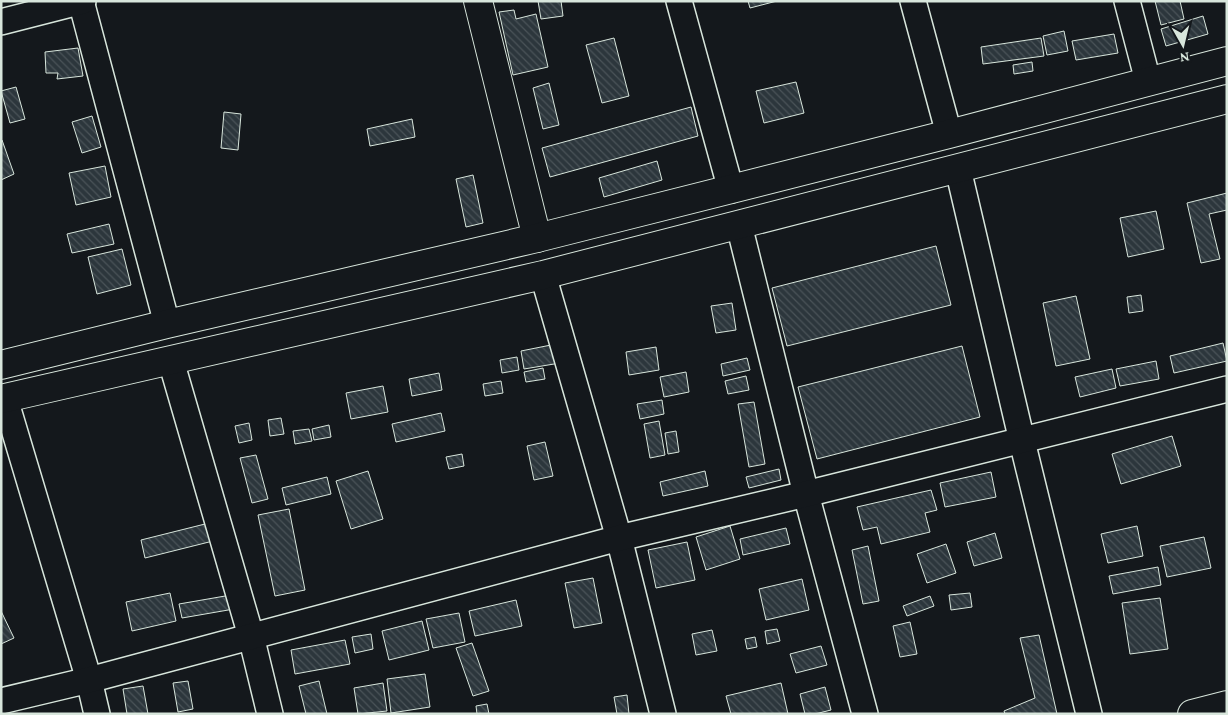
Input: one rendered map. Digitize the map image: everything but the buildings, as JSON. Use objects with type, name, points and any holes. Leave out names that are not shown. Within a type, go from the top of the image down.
[{"type":"main road","points":[[478,1],[537,238]]},
{"type":"main road","points":[[1,365],[731,190],[1227,61]]},
{"type":"main road","points":[[2,400],[543,275],[1227,100]]},
{"type":"main road","points":[[1192,714],[1227,705]]},
{"type":"street","points":[[1,22],[82,1],[167,324]]},
{"type":"street","points":[[679,1],[731,190]]},
{"type":"street","points":[[913,1],[949,134]]},
{"type":"street","points":[[1127,1],[1148,81]]},
{"type":"street","points":[[958,169],[1089,714]]},
{"type":"street","points":[[739,225],[806,494],[865,714]]},
{"type":"street","points":[[543,275],[619,538],[663,714]]},
{"type":"street","points":[[171,361],[251,636],[270,714]]},
{"type":"street","points":[[1,701],[89,680],[619,538],[806,494],[1227,389]]},
{"type":"street","points":[[2,400],[89,680],[97,714]]}]
